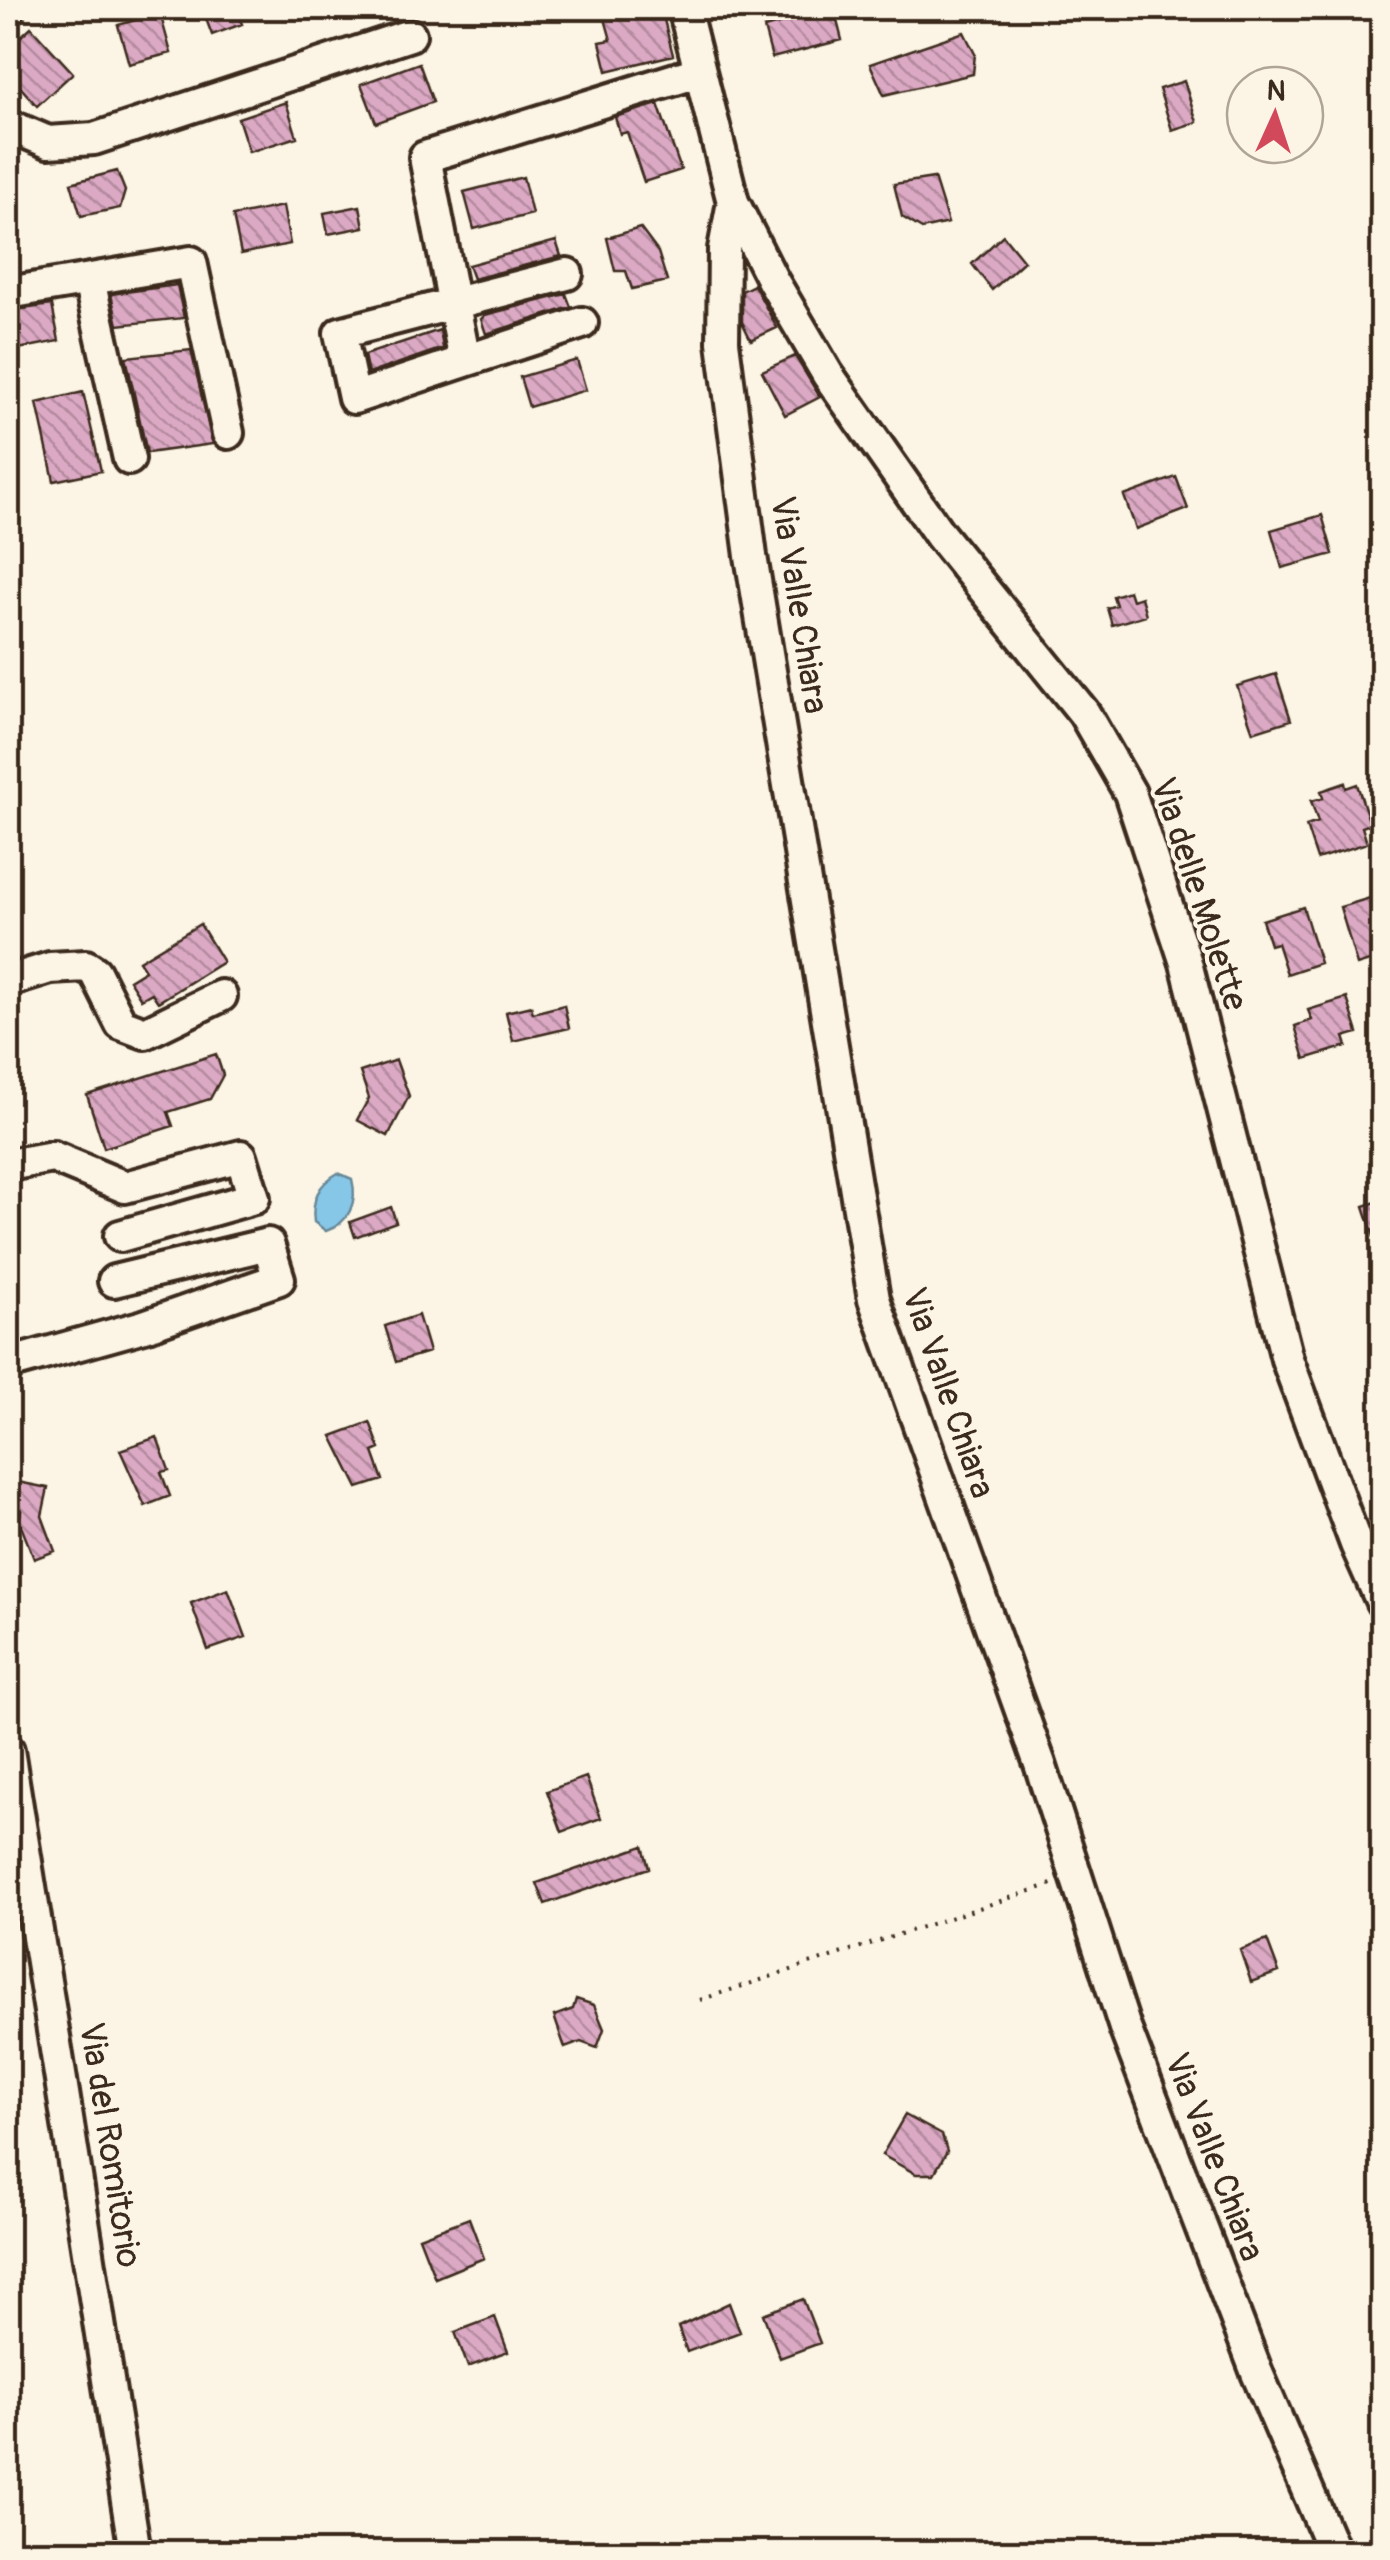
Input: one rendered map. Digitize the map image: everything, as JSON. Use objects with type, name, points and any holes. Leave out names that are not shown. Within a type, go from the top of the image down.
[{"type":"street","name":"Via delle Molette","points":[[684,8],[734,202],[828,375],[940,535],[1084,714],[1130,793],[1191,980],[1287,1359],[1356,1544],[1382,1602]]},
{"type":"street","points":[[8,125],[48,142],[94,139],[410,35]]},
{"type":"street","points":[[465,361],[424,168],[428,154],[698,72]]},
{"type":"street","name":"Via Valle Chiara","points":[[734,202],[723,261],[722,342],[750,556],[862,1247],[880,1322],[1040,1764],[1125,2028],[1182,2183],[1334,2552]]},
{"type":"street","points":[[8,293],[191,262],[228,433]]},
{"type":"street","points":[[568,274],[340,333],[354,398],[582,323]]},
{"type":"street","points":[[89,280],[129,459]]},
{"type":"street","points":[[8,981],[50,968],[86,966],[95,972],[121,1024],[145,1033],[221,996]]},
{"type":"street","points":[[8,1164],[53,1157],[125,1188],[241,1156],[279,1279],[144,1326],[8,1364]]},
{"type":"street","points":[[120,1236],[254,1198]]},
{"type":"street","points":[[114,1281],[268,1244]]},
{"type":"street","name":"Via del Romitorio","points":[[8,1750],[66,2138],[112,2386],[135,2552]]},
{"type":"path","points":[[700,2000],[1076,1876]]},
{"type":"water","points":[[338,1173],[352,1179],[352,1204],[341,1223],[326,1231],[314,1222],[315,1200],[325,1182]]},
{"type":"building","points":[[202,8],[236,8],[242,24],[212,35]]},
{"type":"building","points":[[602,8],[661,8],[673,55],[607,71],[600,42],[611,40]]},
{"type":"building","points":[[834,9],[842,40],[772,58],[764,28]]},
{"type":"building","points":[[160,13],[171,53],[129,64],[118,25]]},
{"type":"building","points":[[31,27],[73,73],[37,106],[8,73],[8,48]]},
{"type":"building","points":[[964,32],[975,54],[973,74],[884,95],[870,64]]},
{"type":"building","points":[[419,63],[433,102],[376,123],[361,84]]},
{"type":"building","points":[[1184,81],[1197,122],[1172,130],[1159,89]]},
{"type":"building","points":[[286,102],[297,137],[249,152],[238,118]]},
{"type":"building","points":[[658,104],[681,170],[644,182],[627,132],[620,134],[615,117]]},
{"type":"building","points":[[117,171],[125,191],[120,208],[81,216],[71,183]]},
{"type":"building","points":[[523,177],[532,214],[474,229],[464,192]]},
{"type":"building","points":[[934,178],[948,223],[922,229],[902,217],[894,184]]},
{"type":"building","points":[[283,206],[290,244],[241,254],[233,216]]},
{"type":"building","points":[[360,206],[364,227],[328,234],[324,213]]},
{"type":"building","points":[[640,228],[658,252],[667,281],[632,289],[626,271],[615,271],[607,238]]},
{"type":"building","points":[[1003,235],[1024,261],[992,290],[972,264]]},
{"type":"building","points":[[556,241],[561,256],[473,279],[468,265]]},
{"type":"building","points":[[177,285],[184,318],[118,325],[111,294]]},
{"type":"building","points":[[754,285],[777,328],[751,340],[742,322],[742,291]]},
{"type":"building","points":[[566,294],[571,307],[486,334],[481,319],[485,315]]},
{"type":"building","points":[[52,305],[59,341],[8,351],[8,311]]},
{"type":"building","points":[[440,330],[443,348],[368,374],[364,355]]},
{"type":"building","points":[[191,350],[213,444],[147,453],[126,357]]},
{"type":"building","points":[[795,356],[820,397],[785,415],[762,371]]},
{"type":"building","points":[[577,360],[586,390],[529,407],[520,377]]},
{"type":"building","points":[[83,392],[101,471],[54,481],[37,403]]},
{"type":"building","points":[[1176,477],[1188,509],[1136,529],[1124,496]]},
{"type":"building","points":[[1322,515],[1333,554],[1282,568],[1271,530]]},
{"type":"building","points":[[1129,591],[1132,600],[1141,597],[1146,615],[1112,625],[1107,608],[1116,605],[1113,596]]},
{"type":"building","points":[[1276,674],[1291,720],[1253,732],[1237,686]]},
{"type":"building","points":[[1345,783],[1346,788],[1357,784],[1370,824],[1362,827],[1367,843],[1317,859],[1306,826],[1318,822],[1311,801],[1323,798],[1321,791]]},
{"type":"building","points":[[1380,895],[1382,957],[1357,965],[1340,907]]},
{"type":"building","points":[[1303,907],[1320,963],[1287,974],[1277,943],[1270,945],[1262,920]]},
{"type":"building","points":[[200,924],[223,962],[158,1002],[152,993],[141,999],[129,980],[145,970],[139,961]]},
{"type":"building","points":[[1347,998],[1358,1033],[1344,1037],[1347,1046],[1305,1059],[1295,1026],[1312,1020],[1308,1010]]},
{"type":"building","points":[[564,1005],[569,1028],[513,1041],[506,1012],[531,1006],[533,1013]]},
{"type":"building","points":[[216,1054],[223,1075],[210,1099],[168,1112],[173,1126],[104,1148],[87,1095]]},
{"type":"building","points":[[396,1060],[409,1096],[388,1136],[357,1120],[369,1098],[360,1072]]},
{"type":"building","points":[[1382,1200],[1382,1251],[1379,1252],[1364,1206]]},
{"type":"building","points":[[391,1207],[396,1222],[355,1237],[350,1222]]},
{"type":"building","points":[[418,1315],[429,1352],[396,1362],[385,1326]]},
{"type":"building","points":[[370,1422],[380,1449],[373,1452],[383,1480],[358,1488],[332,1436]]},
{"type":"building","points":[[157,1437],[169,1470],[161,1472],[170,1496],[145,1506],[120,1450]]},
{"type":"building","points":[[8,1480],[48,1488],[42,1516],[55,1551],[34,1559],[19,1521],[21,1511],[8,1508]]},
{"type":"building","points":[[228,1589],[246,1637],[208,1650],[191,1603]]},
{"type":"building","points":[[586,1777],[601,1818],[562,1832],[547,1791]]},
{"type":"building","points":[[643,1846],[649,1868],[545,1904],[537,1883]]},
{"type":"building","points":[[1267,1940],[1279,1972],[1251,1982],[1240,1950]]},
{"type":"building","points":[[576,1999],[594,2005],[604,2029],[597,2048],[581,2042],[565,2048],[554,2016],[573,2009]]},
{"type":"building","points":[[905,2115],[942,2135],[947,2151],[934,2174],[916,2174],[882,2155]]},
{"type":"building","points":[[469,2218],[484,2258],[435,2278],[419,2237]]},
{"type":"building","points":[[803,2299],[820,2343],[780,2358],[763,2314]]},
{"type":"building","points":[[729,2303],[740,2332],[687,2352],[678,2327]]},
{"type":"building","points":[[495,2317],[508,2352],[468,2367],[455,2332]]}]
